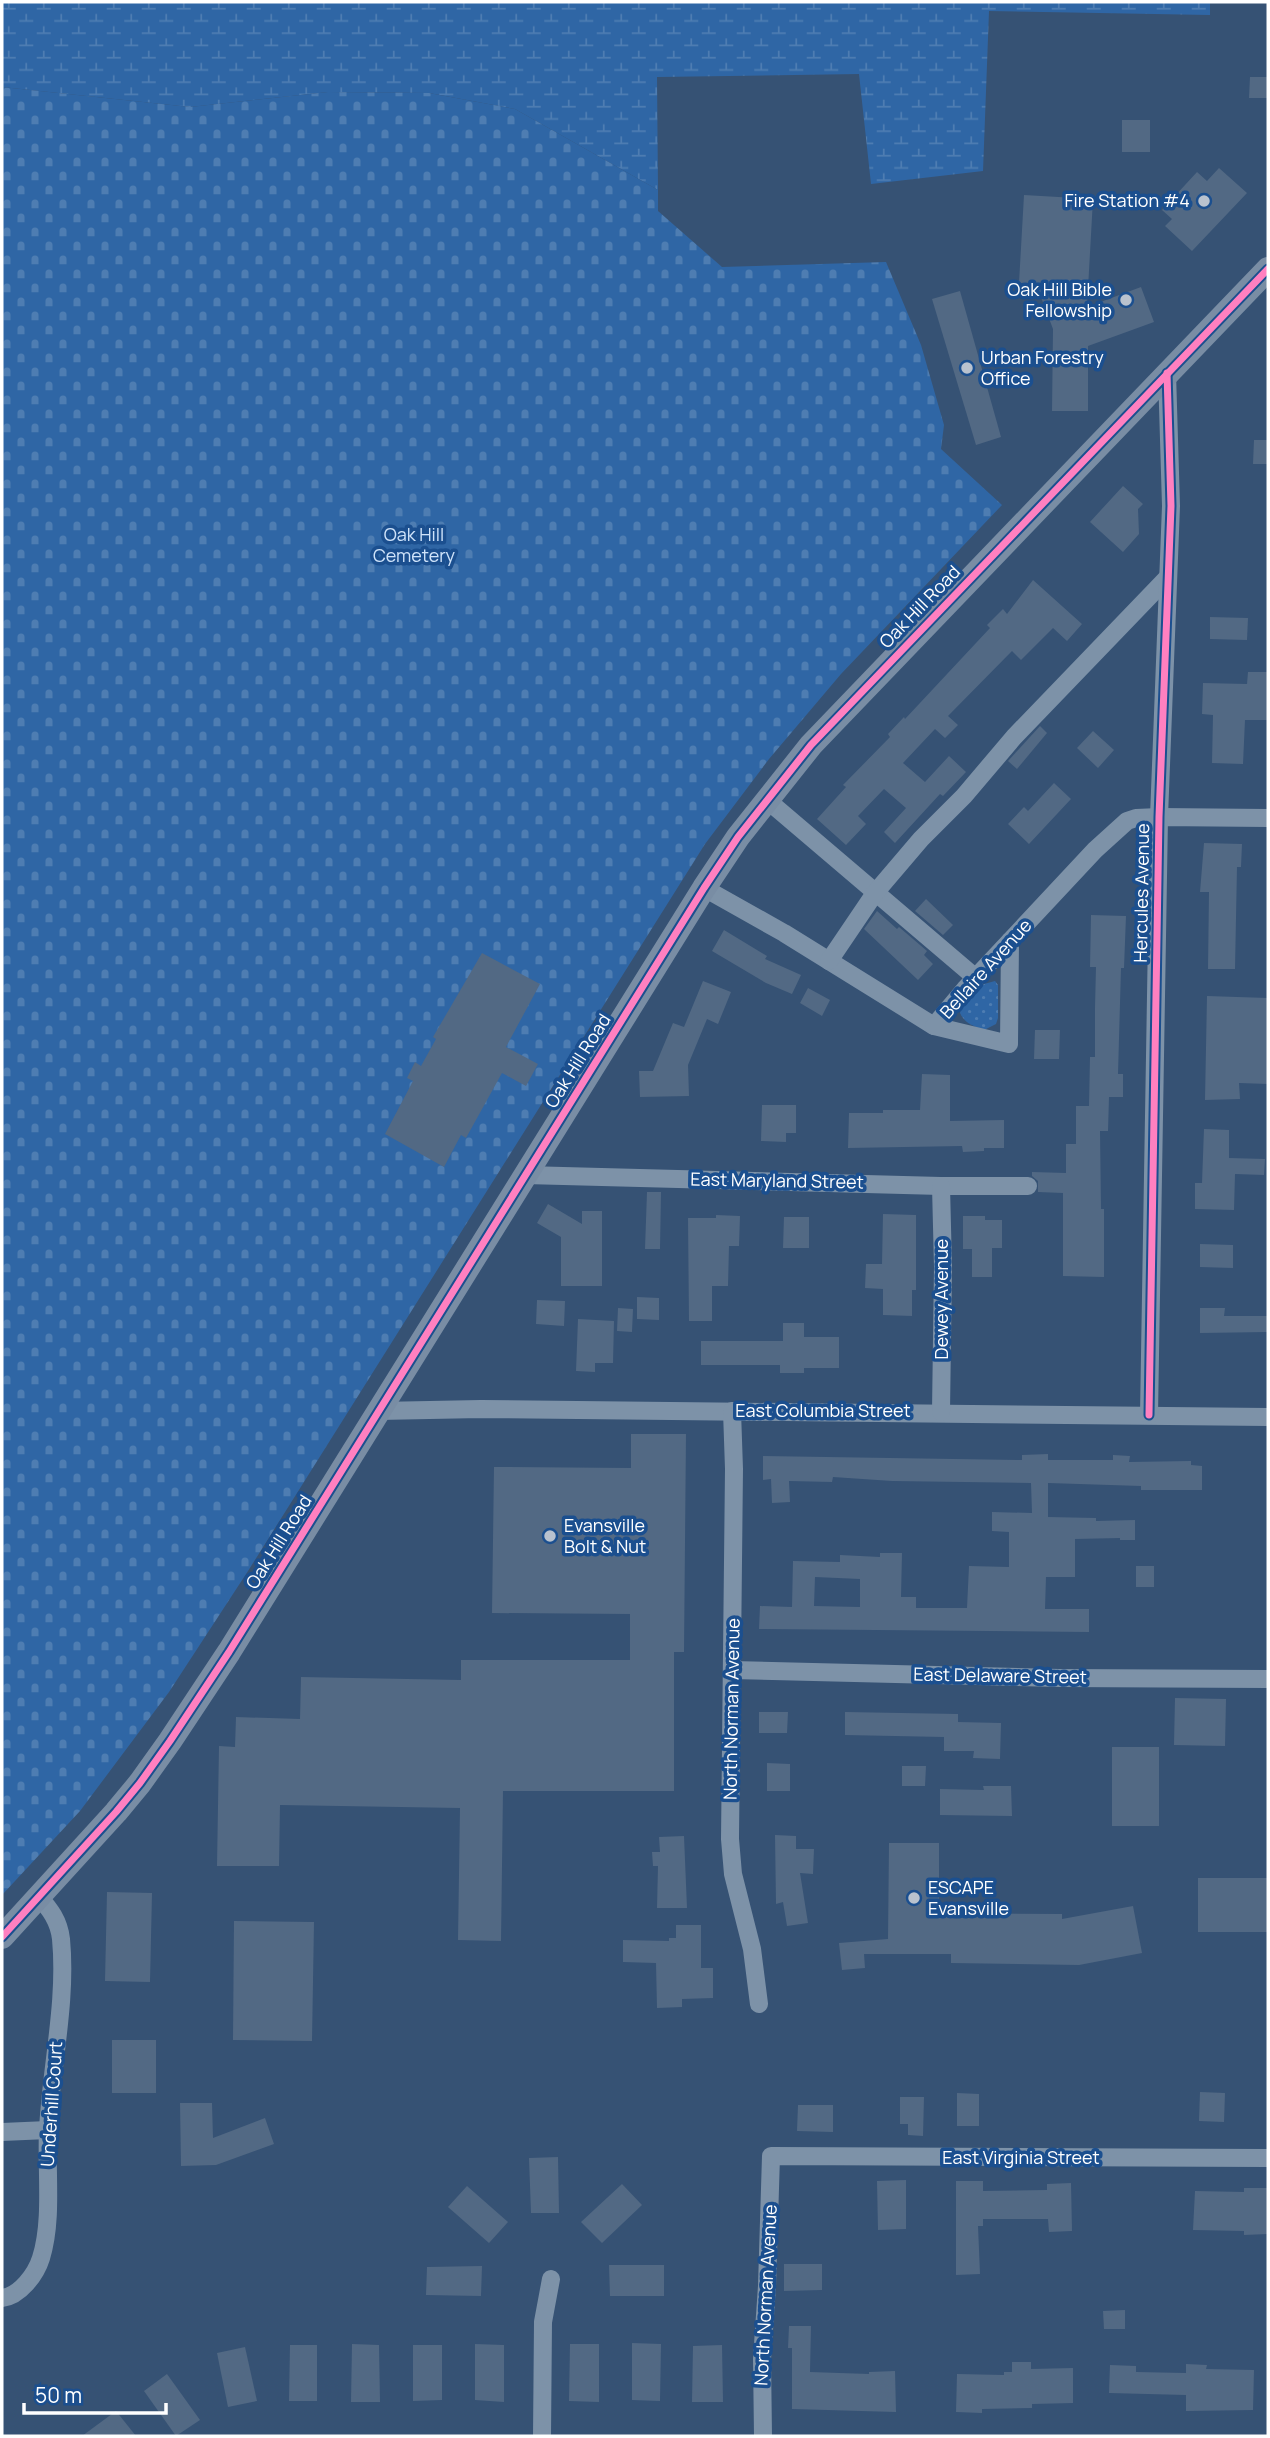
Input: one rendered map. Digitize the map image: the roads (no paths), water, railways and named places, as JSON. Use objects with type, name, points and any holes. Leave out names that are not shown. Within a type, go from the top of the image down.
[{"type":"main road","name":"Oak Hill Road","points":[[2,1937],[116,1812],[170,1741],[229,1652],[704,888],[766,799],[839,714],[1267,271]]},
{"type":"street","name":"Hercules Avenue","points":[[1149,1415],[1159,817],[1171,506],[1167,373]]},
{"type":"street","points":[[828,961],[875,893],[921,839],[964,796],[1014,737],[1168,577]]},
{"type":"street","points":[[766,799],[976,978]]},
{"type":"street","name":"Bellaire Avenue","points":[[704,888],[732,902],[934,1026],[1010,941],[1121,825],[1136,818],[1268,818]]},
{"type":"street","points":[[934,1026],[1009,1044],[1010,941]]},
{"type":"street","name":"East Maryland Street","points":[[526,1175],[1028,1186]]},
{"type":"street","name":"Dewey Avenue","points":[[941,1186],[941,1412]]},
{"type":"street","name":"East Columbia Street","points":[[378,1412],[475,1409],[732,1410],[1268,1417]]},
{"type":"street","name":"North Norman Avenue","points":[[732,1410],[734,1482],[730,1839],[733,1874],[752,1949],[760,2004]]},
{"type":"street","name":"East Delaware Street","points":[[732,1670],[1060,1678],[1268,1679]]},
{"type":"street","name":"Underhill Court","points":[[2,2298],[18,2291],[33,2274],[41,2259],[46,2235],[48,2130],[59,2006],[61,1948],[59,1926],[39,1897]]},
{"type":"street","points":[[2,2132],[48,2130]]},
{"type":"street","name":"North Norman Avenue","points":[[762,2436],[762,2360],[771,2157],[774,2157]]},
{"type":"street","name":"East Virginia Street","points":[[774,2157],[1268,2158]]},
{"type":"street","points":[[542,2436],[543,2322],[551,2278]]},
{"type":"place","name":"Fire Station #4","points":[[1204,201]]},
{"type":"place","name":"Oak Hill Bible Fellowship","points":[[1126,300]]},
{"type":"place","name":"Urban Forestry Office","points":[[967,368]]},
{"type":"place","name":"Evansville Bolt & Nut","points":[[550,1536]]},
{"type":"place","name":"ESCAPE Evansville","points":[[914,1898]]},
{"type":"park label","name":"Oak Hill Cemetery","points":[[414,545]]}]
